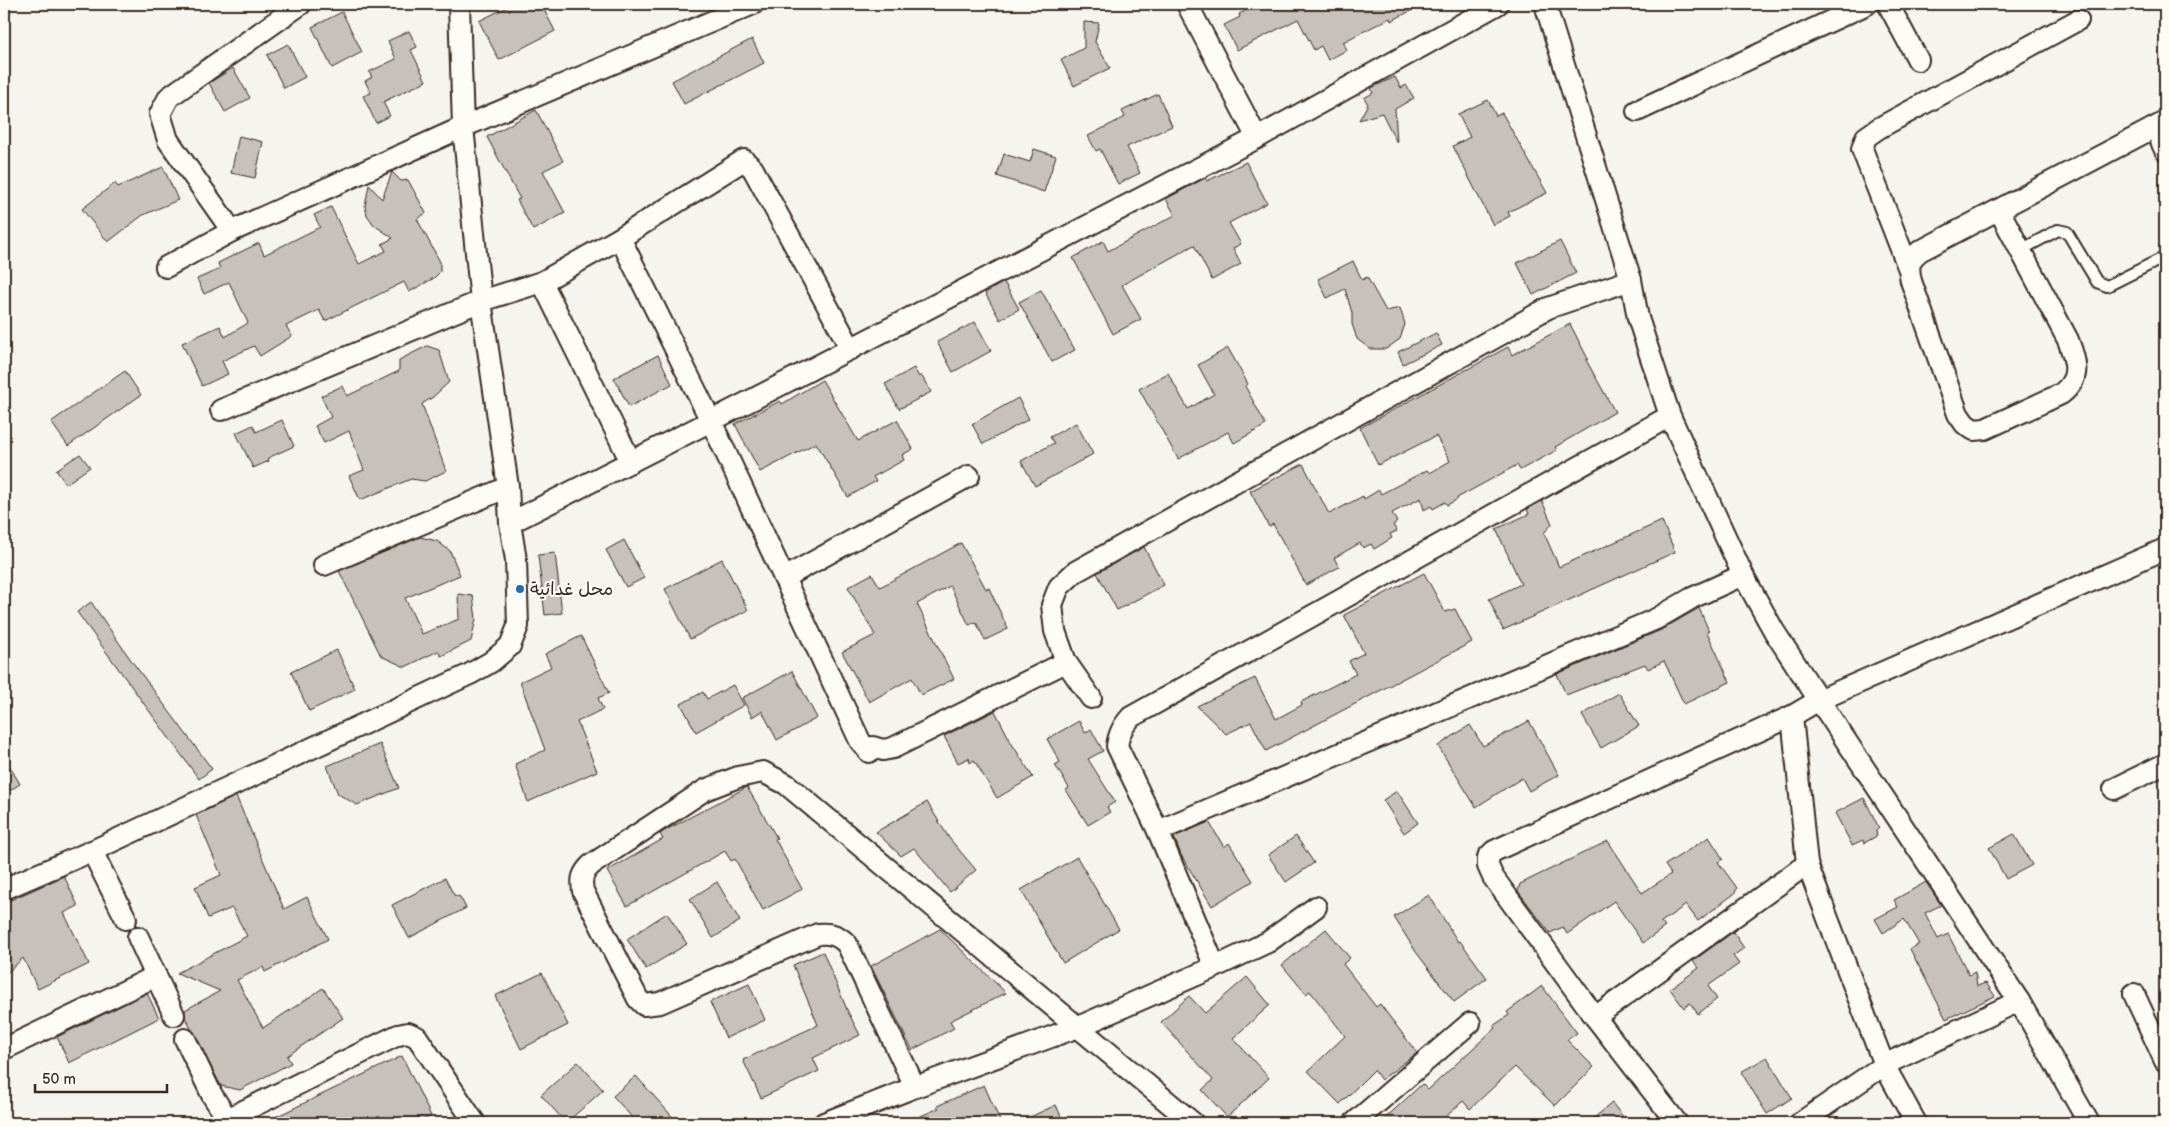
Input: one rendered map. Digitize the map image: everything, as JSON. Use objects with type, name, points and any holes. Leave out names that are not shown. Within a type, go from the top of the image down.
[{"type":"street","points":[[232,231],[168,140],[160,114],[169,97],[301,4]]},
{"type":"street","points":[[4,889],[92,851],[470,674],[491,662],[510,646],[518,626],[516,560],[510,523],[508,487],[481,301],[463,126],[460,4]]},
{"type":"street","points":[[166,267],[232,231],[463,126],[753,4]]},
{"type":"street","points":[[1187,4],[1257,138]]},
{"type":"street","points":[[510,523],[851,349],[1257,138],[1498,4]]},
{"type":"street","points":[[1545,4],[1631,280],[1638,318],[1670,416],[1743,575],[1774,631],[2019,1001],[2089,1123]]},
{"type":"street","points":[[1637,111],[1867,4]]},
{"type":"street","points":[[1888,4],[1918,60]]},
{"type":"street","points":[[1999,210],[2068,340],[2076,360],[2075,374],[2070,387],[2061,394],[1985,429],[1974,430],[1965,424],[1958,414],[1911,281],[1908,267],[1862,149],[1866,137],[1879,128],[2078,20]]},
{"type":"street","points":[[1908,267],[1912,257],[1920,251],[2164,122]]},
{"type":"street","points":[[2164,122],[2159,134],[2165,150]]},
{"type":"street","points":[[221,410],[481,301],[542,282],[620,238],[744,160],[753,169],[851,349]]},
{"type":"street","points":[[620,238],[711,421],[860,741],[869,752],[873,747],[883,750],[893,748],[1066,662]]},
{"type":"street","points":[[1092,698],[1066,662],[1055,631],[1052,605],[1058,587],[1075,572],[1548,308],[1631,280]]},
{"type":"street","points":[[542,282],[631,462]]},
{"type":"street","points":[[1215,967],[1158,831],[1117,746],[1118,736],[1131,717],[1670,416]]},
{"type":"street","points":[[784,578],[969,476]]},
{"type":"street","points":[[324,565],[508,487]]},
{"type":"street","points":[[1677,1123],[1595,1018],[1493,877],[1488,866],[1488,857],[1494,851],[1792,716],[1819,700],[2165,549]]},
{"type":"street","points":[[1158,831],[1656,619],[1692,598],[1743,575]]},
{"type":"street","points":[[1792,716],[1807,864],[1884,1065],[1916,1123]]},
{"type":"street","points":[[2114,789],[2165,764]]},
{"type":"street","points":[[915,1087],[848,944],[839,936],[829,933],[818,934],[660,1003],[644,1005],[638,999],[583,891],[581,880],[584,872],[606,854],[706,790],[738,777],[762,772],[786,784],[1078,1027],[1190,1123]]},
{"type":"street","points":[[92,851],[126,919]]},
{"type":"street","points":[[1595,1018],[1807,864]]},
{"type":"street","points":[[824,1123],[915,1087],[1078,1027],[1215,967],[1268,942],[1316,907]]},
{"type":"street","points":[[138,937],[174,1015]]},
{"type":"street","points":[[4,1049],[156,976]]},
{"type":"street","points":[[2134,994],[2165,1062]]},
{"type":"street","points":[[1800,1123],[1884,1065],[2019,1001]]},
{"type":"street","points":[[1354,1123],[1470,1023]]},
{"type":"street","points":[[185,1038],[225,1122],[408,1032],[417,1037],[475,1123]]},
{"type":"lane","points":[[2020,250],[2058,230],[2067,232],[2097,282],[2107,286],[2165,257]]},
{"type":"building","points":[[513,4],[541,4],[555,31],[499,60],[479,21]]},
{"type":"building","points":[[1260,4],[1424,4],[1391,21],[1390,18],[1343,42],[1347,50],[1328,60],[1321,46],[1314,50],[1298,19],[1237,50],[1224,25],[1240,17],[1239,14]]},
{"type":"building","points":[[342,12],[362,52],[332,68],[312,27]]},
{"type":"building","points":[[1084,22],[1099,23],[1095,42],[1110,68],[1074,86],[1061,60],[1084,48]]},
{"type":"building","points":[[409,31],[417,47],[411,50],[426,81],[383,102],[390,116],[376,123],[363,96],[371,93],[365,81],[372,77],[369,72],[396,59],[388,41]]},
{"type":"building","points":[[752,39],[764,63],[684,104],[672,81]]},
{"type":"building","points":[[288,44],[305,77],[284,88],[267,55]]},
{"type":"building","points":[[233,68],[250,98],[225,112],[209,83]]},
{"type":"building","points":[[1395,77],[1401,88],[1406,85],[1414,98],[1395,109],[1397,143],[1382,113],[1359,120],[1368,104],[1364,98],[1373,93],[1371,88]]},
{"type":"building","points":[[1158,94],[1172,126],[1127,147],[1140,173],[1118,184],[1100,149],[1096,151],[1088,136],[1125,117],[1122,111]]},
{"type":"building","points":[[1488,100],[1496,116],[1502,113],[1547,193],[1508,212],[1510,216],[1493,225],[1453,146],[1470,137],[1458,114]]},
{"type":"building","points":[[536,110],[563,161],[543,171],[565,213],[533,230],[517,200],[520,199],[487,137]]},
{"type":"building","points":[[239,136],[263,142],[255,178],[231,173]]},
{"type":"building","points":[[1034,149],[1056,156],[1044,192],[997,176],[1004,154],[1030,162]]},
{"type":"building","points":[[1246,162],[1267,203],[1229,223],[1241,244],[1233,248],[1241,264],[1212,280],[1194,245],[1122,285],[1141,319],[1113,334],[1073,258],[1103,241],[1108,251],[1175,215],[1166,199],[1205,178],[1207,181]]},
{"type":"building","points":[[163,167],[178,200],[143,215],[108,242],[82,209],[115,183],[118,187]]},
{"type":"building","points":[[392,172],[401,181],[408,180],[426,213],[417,219],[440,262],[440,272],[434,278],[409,292],[404,282],[325,321],[319,310],[286,326],[292,336],[260,356],[254,346],[222,361],[228,374],[202,386],[182,343],[220,326],[225,337],[248,323],[229,282],[204,294],[197,279],[220,269],[218,263],[259,243],[264,255],[320,227],[314,215],[331,207],[359,264],[386,251],[382,244],[393,238],[374,225],[367,215],[365,206],[369,185],[382,199]]},
{"type":"building","points":[[1560,241],[1576,273],[1533,295],[1517,263]]},
{"type":"building","points":[[1353,261],[1362,280],[1367,277],[1386,311],[1400,308],[1405,324],[1400,339],[1386,349],[1370,349],[1357,339],[1345,289],[1327,298],[1318,279]]},
{"type":"building","points":[[1004,282],[1019,309],[1000,320],[985,293]]},
{"type":"building","points":[[1041,290],[1075,350],[1052,362],[1019,302]]},
{"type":"building","points":[[975,322],[991,351],[953,372],[937,342]]},
{"type":"building","points":[[1570,324],[1588,359],[1586,360],[1615,412],[1555,447],[1557,450],[1520,470],[1517,465],[1447,505],[1445,502],[1433,509],[1431,506],[1424,510],[1421,498],[1392,513],[1397,522],[1393,525],[1397,531],[1390,534],[1392,538],[1374,549],[1371,544],[1363,548],[1360,543],[1334,558],[1339,567],[1306,585],[1273,524],[1269,527],[1250,491],[1303,464],[1329,514],[1363,496],[1364,499],[1379,490],[1381,494],[1427,470],[1430,473],[1450,461],[1436,436],[1378,465],[1360,428],[1508,347],[1512,355]]},
{"type":"building","points":[[1436,333],[1442,345],[1403,364],[1398,352]]},
{"type":"building","points":[[427,346],[439,350],[449,382],[433,397],[422,404],[446,471],[425,481],[411,479],[360,500],[349,476],[364,470],[349,431],[324,443],[315,426],[331,417],[321,396],[342,386],[347,396],[399,371],[399,360]]},
{"type":"building","points":[[1228,348],[1248,384],[1245,386],[1266,425],[1234,443],[1228,432],[1178,459],[1139,389],[1168,373],[1188,409],[1214,394],[1198,365]]},
{"type":"building","points":[[658,355],[672,384],[629,407],[614,378]]},
{"type":"building","points":[[914,368],[919,377],[921,375],[931,392],[899,409],[885,384]]},
{"type":"building","points":[[125,371],[141,395],[68,446],[51,422]]},
{"type":"building","points":[[822,380],[858,441],[897,420],[913,449],[902,455],[904,460],[873,477],[876,481],[848,497],[816,443],[760,472],[735,424],[780,401],[782,404]]},
{"type":"building","points":[[1018,398],[1029,419],[983,444],[972,424]]},
{"type":"building","points":[[282,420],[294,446],[268,458],[269,461],[253,468],[236,433],[253,425],[256,432]]},
{"type":"building","points":[[1076,423],[1093,454],[1035,486],[1021,461],[1054,443],[1050,437]]},
{"type":"building","points":[[80,454],[90,467],[66,484],[56,470]]},
{"type":"building","points":[[1542,501],[1552,524],[1544,533],[1559,567],[1662,521],[1675,552],[1503,630],[1489,599],[1521,584],[1496,529],[1529,514],[1527,509]]},
{"type":"building","points":[[420,537],[437,541],[450,551],[460,575],[405,598],[422,634],[459,619],[458,594],[473,596],[476,619],[471,641],[441,656],[438,651],[405,667],[381,656],[339,571]]},
{"type":"building","points":[[624,540],[644,578],[626,587],[606,550]]},
{"type":"building","points":[[961,543],[986,589],[989,588],[1008,629],[985,640],[976,622],[969,625],[950,586],[917,604],[954,679],[921,695],[912,678],[869,702],[842,652],[875,635],[848,587],[872,574],[880,587]]},
{"type":"building","points":[[1144,547],[1164,585],[1117,610],[1097,573]]},
{"type":"building","points":[[555,553],[562,613],[545,615],[538,555]]},
{"type":"building","points":[[722,559],[748,610],[690,639],[665,589]]},
{"type":"building","points":[[1424,573],[1445,612],[1455,609],[1472,642],[1266,751],[1251,722],[1226,734],[1197,706],[1255,678],[1276,719],[1302,705],[1301,702],[1356,674],[1349,661],[1364,653],[1344,615]]},
{"type":"building","points":[[91,602],[131,660],[212,769],[199,779],[77,612]]},
{"type":"building","points":[[1699,608],[1709,631],[1707,632],[1730,682],[1684,704],[1664,661],[1648,669],[1645,664],[1566,695],[1557,674],[1661,630]]},
{"type":"building","points":[[581,636],[609,693],[598,698],[603,709],[577,722],[597,771],[528,802],[515,764],[545,750],[520,682],[551,667],[545,654]]},
{"type":"building","points":[[337,650],[355,689],[309,711],[291,672]]},
{"type":"building","points":[[792,671],[817,718],[777,740],[762,711],[752,717],[742,698]]},
{"type":"building","points":[[733,685],[744,705],[696,732],[681,704],[703,692],[707,699]]},
{"type":"building","points":[[1619,693],[1639,726],[1601,748],[1582,715]]},
{"type":"building","points":[[995,711],[1012,744],[1033,777],[997,798],[974,760],[970,763],[969,758],[958,763],[944,736]]},
{"type":"building","points":[[1079,721],[1085,733],[1091,729],[1103,751],[1088,759],[1115,802],[1107,807],[1110,812],[1088,825],[1066,790],[1069,788],[1055,765],[1060,762],[1047,739]]},
{"type":"building","points":[[1529,721],[1559,775],[1529,791],[1522,778],[1476,807],[1438,746],[1470,725],[1483,746]]},
{"type":"building","points":[[380,744],[399,788],[357,805],[338,794],[327,766]]},
{"type":"building","points":[[4,757],[20,784],[4,794]]},
{"type":"building","points":[[747,787],[777,838],[775,839],[802,889],[763,910],[735,859],[731,861],[725,851],[627,906],[607,871],[663,839],[660,834],[666,830]]},
{"type":"building","points":[[1397,791],[1418,823],[1404,833],[1383,800]]},
{"type":"building","points":[[236,796],[284,909],[307,897],[328,939],[265,972],[263,967],[237,980],[263,1028],[323,988],[343,1018],[287,1056],[291,1063],[240,1090],[221,1086],[185,1017],[185,1010],[220,991],[177,973],[247,936],[232,908],[208,918],[195,887],[221,875],[196,815]]},
{"type":"building","points":[[1864,798],[1879,828],[1876,831],[1877,836],[1864,843],[1863,840],[1852,845],[1835,813]]},
{"type":"building","points":[[927,802],[949,838],[976,870],[950,892],[914,848],[901,856],[876,832]]},
{"type":"building","points":[[1209,822],[1224,847],[1229,843],[1253,881],[1212,906],[1181,855],[1174,837]]},
{"type":"building","points":[[2014,834],[2032,865],[2006,879],[1989,848]]},
{"type":"building","points":[[1296,836],[1314,863],[1286,882],[1268,855]]},
{"type":"building","points":[[1709,837],[1723,859],[1718,862],[1737,888],[1734,894],[1698,921],[1686,905],[1661,922],[1665,927],[1643,943],[1614,901],[1567,934],[1563,927],[1550,933],[1518,891],[1520,884],[1608,841],[1642,893],[1671,874],[1665,865]]},
{"type":"building","points":[[1077,857],[1119,929],[1063,963],[1021,890]]},
{"type":"building","points":[[64,876],[78,906],[64,913],[89,964],[38,989],[23,958],[4,976],[4,903]]},
{"type":"building","points":[[445,878],[454,895],[460,897],[466,908],[409,938],[392,905]]},
{"type":"building","points":[[717,882],[740,921],[713,938],[690,899]]},
{"type":"building","points":[[1926,882],[1941,905],[1925,913],[1938,939],[1948,934],[1969,975],[1975,972],[1977,986],[1986,983],[1995,996],[1946,1019],[1910,949],[1919,944],[1904,919],[1883,933],[1875,919],[1898,907],[1894,900]]},
{"type":"building","points":[[1429,895],[1458,942],[1460,941],[1487,978],[1454,1002],[1416,952],[1394,917]]},
{"type":"building","points":[[667,913],[687,944],[646,969],[627,939]]},
{"type":"building","points":[[940,929],[1006,993],[950,1021],[954,1028],[912,1050],[871,966]]},
{"type":"building","points":[[1326,929],[1350,958],[1343,964],[1376,1007],[1380,1004],[1417,1053],[1381,1080],[1374,1070],[1340,1104],[1308,1071],[1345,1036],[1310,991],[1306,994],[1282,965]]},
{"type":"building","points":[[1733,932],[1744,948],[1733,956],[1739,964],[1708,986],[1717,999],[1698,1014],[1690,1003],[1684,1008],[1670,989],[1699,968],[1693,961]]},
{"type":"building","points":[[823,952],[848,1012],[860,1035],[813,1058],[819,1071],[761,1098],[743,1060],[818,1025],[793,965]]},
{"type":"building","points":[[542,973],[568,1025],[521,1049],[495,996]]},
{"type":"building","points":[[1247,977],[1270,1005],[1233,1038],[1269,1078],[1227,1117],[1202,1090],[1213,1080],[1161,1022],[1189,996],[1205,1013]]},
{"type":"building","points":[[749,984],[765,1020],[726,1038],[710,1002]]},
{"type":"building","points":[[1542,986],[1577,1033],[1567,1040],[1594,1067],[1555,1106],[1515,1067],[1470,1109],[1463,1101],[1439,1123],[1380,1123],[1422,1084],[1428,1090],[1495,1028],[1493,1026],[1509,1015],[1507,1012]]},
{"type":"building","points":[[147,993],[159,1018],[69,1063],[57,1037]]},
{"type":"building","points":[[402,1056],[431,1116],[416,1123],[263,1123]]},
{"type":"building","points":[[1767,1057],[1792,1098],[1767,1114],[1741,1072]]},
{"type":"building","points":[[578,1062],[603,1090],[566,1123],[541,1095]]},
{"type":"building","points":[[636,1076],[678,1123],[637,1123],[613,1096]]},
{"type":"building","points":[[984,1085],[1001,1123],[905,1123],[939,1108],[937,1106]]},
{"type":"building","points":[[1612,1103],[1628,1123],[1588,1123]]},
{"type":"building","points":[[1056,1105],[1064,1123],[1017,1123]]},
{"type":"place","name":"محل غدائية","points":[[520,589]]}]
